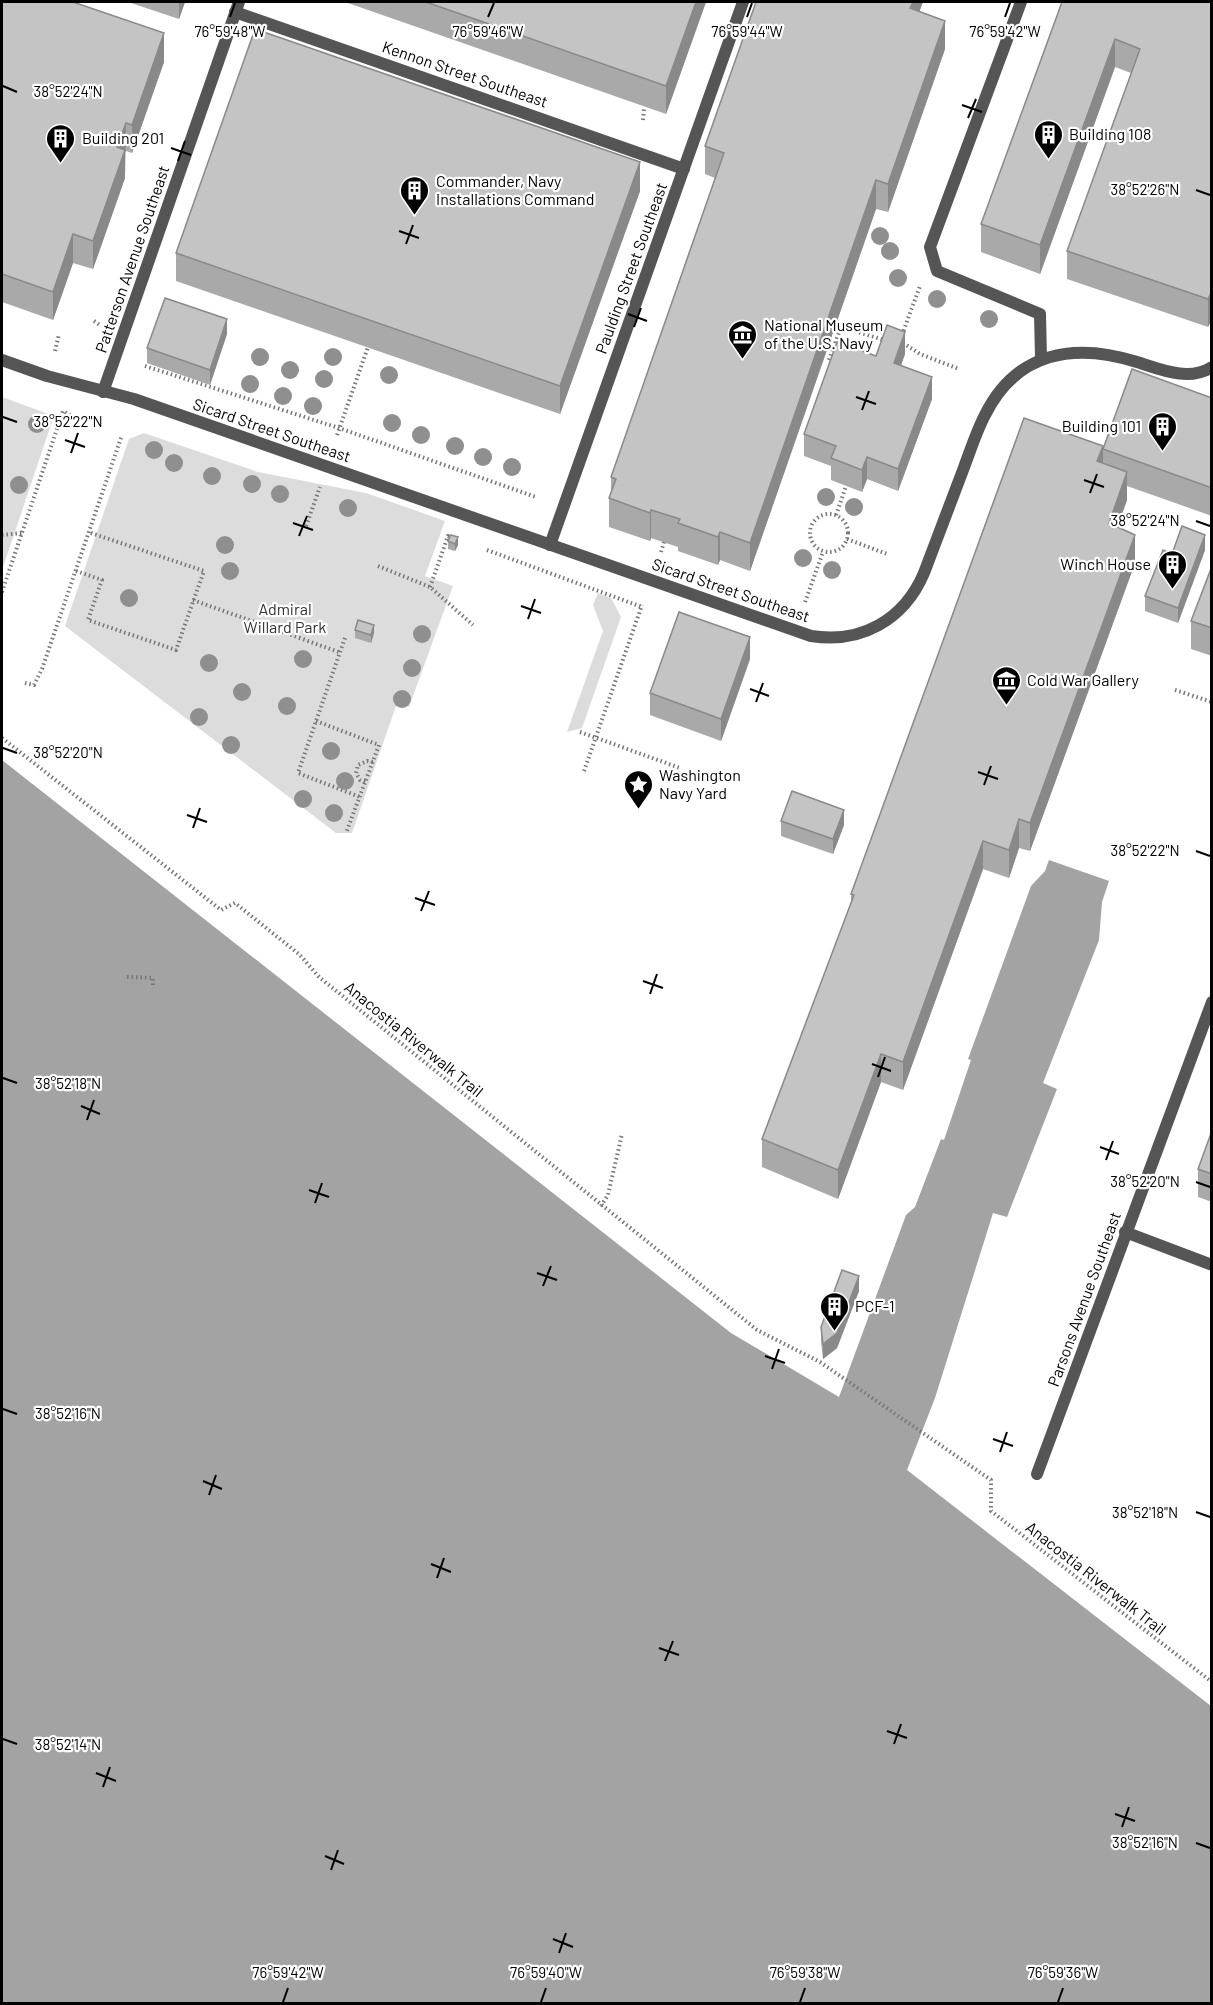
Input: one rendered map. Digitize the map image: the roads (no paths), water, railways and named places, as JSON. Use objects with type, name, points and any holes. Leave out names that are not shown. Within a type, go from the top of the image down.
[{"type":"street","name":"Paulding Street Southeast","points":[[550,545],[743,2]]},
{"type":"street","points":[[1022,2],[930,248],[937,271],[1040,314],[1041,358]]},
{"type":"street","name":"Kennon Street Southeast","points":[[237,7],[684,169]]},
{"type":"street","name":"Patterson Avenue Southeast","points":[[103,392],[237,7]]},
{"type":"street","name":"Sicard Street Southeast","points":[[2,360],[103,392],[134,399],[811,636],[839,638],[867,632],[897,614],[918,586],[985,415],[1005,385],[1041,358],[1076,352],[1100,354],[1183,375],[1212,367]]},
{"type":"street","name":"Parsons Avenue Southeast","points":[[1038,1474],[1125,1232],[1212,1002]]},
{"type":"street","points":[[1125,1232],[1212,1265]]},
{"type":"place","name":"Building 108","points":[[1048,160]]},
{"type":"place","name":"Building 201","points":[[61,164]]},
{"type":"place","name":"Commander, Navy Installations Command","points":[[415,216]]},
{"type":"place","name":"National Museum of the U.S. Navy","points":[[743,360]]},
{"type":"place","name":"Building 101","points":[[1162,452]]},
{"type":"place","name":"Winch House","points":[[1172,590]]},
{"type":"place","name":"Cold War Gallery","points":[[1006,706]]},
{"type":"place","name":"Washington Navy Yard","points":[[638,810]]},
{"type":"place","name":"PCF-1","points":[[834,1332]]},
{"type":"park label","name":"Admiral Willard Park","points":[[285,618]]}]
